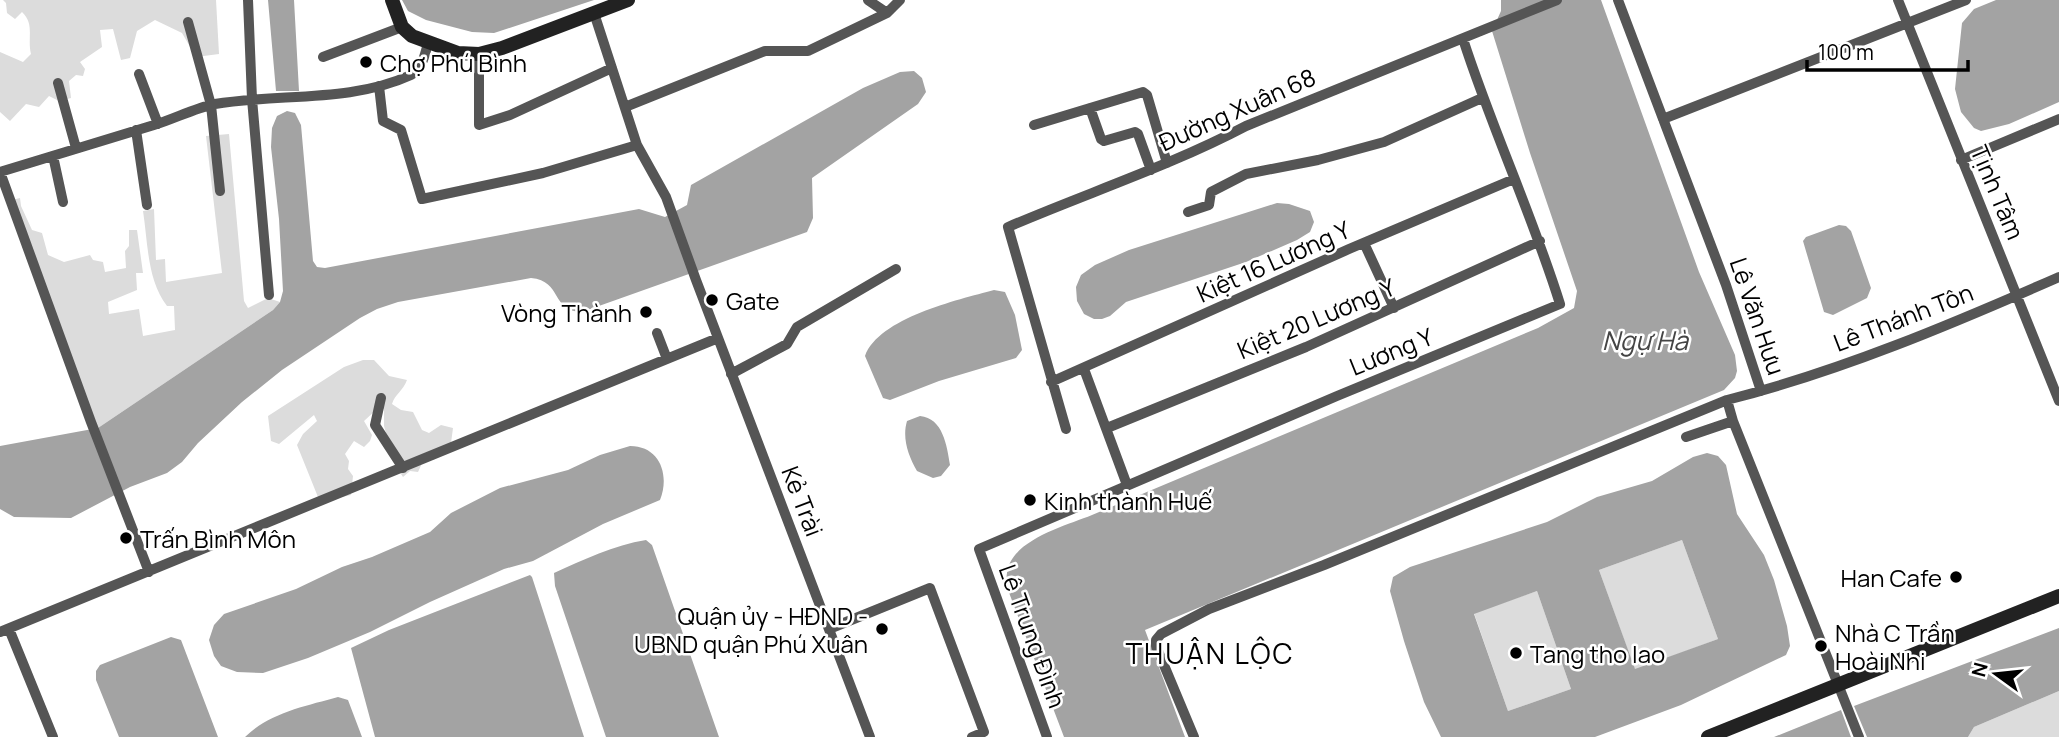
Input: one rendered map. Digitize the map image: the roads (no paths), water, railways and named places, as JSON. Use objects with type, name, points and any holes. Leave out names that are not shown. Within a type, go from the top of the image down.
[{"type":"main road","points":[[392,0],[402,27],[412,36],[458,53],[479,54],[502,48],[628,0]]},
{"type":"main road","points":[[1708,737],[2059,596]]},
{"type":"street","points":[[248,0],[269,295]]},
{"type":"street","points":[[868,0],[887,13]]},
{"type":"street","points":[[625,107],[765,51],[808,51],[887,13],[900,0]]},
{"type":"street","name":"Đường Xuân 68","points":[[1051,382],[1007,226],[1151,170],[1209,145],[1246,125],[1557,0]]},
{"type":"street","name":"Lê Văn Hưu","points":[[1618,0],[1726,285],[1761,391],[1727,400]]},
{"type":"street","name":"Tịnh Tâm","points":[[1898,0],[2059,401]]},
{"type":"street","points":[[1663,119],[1966,0]]},
{"type":"street","points":[[379,86],[383,121],[401,130],[422,199],[542,173],[637,145],[594,13]]},
{"type":"street","points":[[188,22],[211,105],[220,191]]},
{"type":"street","points":[[323,57],[402,27]]},
{"type":"street","name":"Lương Y","points":[[979,549],[1560,304],[1540,241],[1482,98],[1463,39]]},
{"type":"street","points":[[149,572],[0,172],[211,105],[253,99],[328,95],[379,86],[414,74],[428,43]]},
{"type":"street","points":[[479,54],[479,125],[509,115],[612,68]]},
{"type":"street","points":[[139,74],[158,124]]},
{"type":"street","points":[[58,83],[76,148]]},
{"type":"street","points":[[1034,125],[1136,92],[1147,94],[1167,163]]},
{"type":"street","points":[[1188,212],[1209,205],[1210,192],[1246,174],[1318,160],[1384,142],[1482,98]]},
{"type":"street","points":[[1090,108],[1104,141],[1135,132],[1138,134],[1151,170]]},
{"type":"street","points":[[1961,160],[2059,120]]},
{"type":"street","points":[[136,130],[147,205]]},
{"type":"street","name":"Kẻ Trài","points":[[637,145],[666,197],[870,737]]},
{"type":"street","points":[[53,156],[63,202]]},
{"type":"street","name":"Kiệt 16 Lương Y","points":[[1051,382],[1514,179]]},
{"type":"street","name":"Kiệt 20 Lương Y","points":[[1107,428],[1306,347],[1540,241]]},
{"type":"street","points":[[1364,243],[1394,308]]},
{"type":"street","points":[[732,374],[787,345],[797,327],[896,269]]},
{"type":"street","name":"Lê Thánh Tôn","points":[[1761,391],[1871,353],[2059,277]]},
{"type":"street","points":[[657,333],[667,359]]},
{"type":"street","points":[[53,737],[5,631],[718,338]]},
{"type":"street","points":[[1084,369],[1127,485]]},
{"type":"street","points":[[1051,382],[1066,429]]},
{"type":"street","points":[[382,398],[375,425],[403,468]]},
{"type":"street","points":[[1194,737],[1156,646],[1156,640],[1161,634],[1209,609],[1324,565],[1727,400],[1859,737]]},
{"type":"street","points":[[1686,438],[1733,421]]},
{"type":"street","name":"Lê Trung Đình","points":[[979,549],[1047,737]]},
{"type":"street","points":[[829,629],[930,588],[984,732],[972,737]]},
{"type":"water","points":[[268,0],[294,0],[299,91],[276,91]]},
{"type":"water","points":[[402,0],[594,0],[494,33],[472,32],[426,20],[408,11]]},
{"type":"water","name":"Ngự Hà","points":[[1501,0],[1601,0],[1699,272],[1735,355],[1735,378],[1724,390],[1145,630],[1185,737],[1064,737],[1008,590],[1007,573],[1018,552],[1054,529],[1538,328],[1574,308],[1577,291],[1492,31],[1501,11]]},
{"type":"water","points":[[1996,0],[2059,0],[2059,102],[2009,124],[1981,131],[1974,128],[1961,112],[1955,89],[1962,23],[1974,9]]},
{"type":"water","points":[[914,71],[922,78],[926,92],[918,104],[812,178],[813,218],[807,232],[582,312],[565,307],[548,284],[531,278],[398,302],[377,309],[282,370],[242,402],[198,443],[182,462],[167,473],[130,487],[71,518],[14,517],[0,509],[0,446],[98,428],[273,310],[280,302],[283,291],[279,219],[271,147],[272,128],[277,116],[287,111],[295,113],[301,125],[313,261],[317,267],[325,268],[639,209],[665,217],[687,205],[691,185],[863,88],[900,72]]},
{"type":"water","points":[[1277,203],[1310,211],[1314,222],[1310,232],[1246,262],[1126,302],[1110,316],[1102,319],[1094,319],[1084,314],[1077,301],[1076,287],[1081,275],[1095,265],[1129,250]]},
{"type":"water","points":[[1839,225],[1846,226],[1851,231],[1871,288],[1867,298],[1833,315],[1824,312],[1803,241],[1806,237]]},
{"type":"water","points":[[994,290],[1005,292],[1015,315],[1022,350],[1016,358],[939,381],[890,400],[883,398],[865,356],[873,343],[886,331],[921,312]]},
{"type":"water","points":[[920,416],[928,418],[939,427],[945,442],[950,465],[941,476],[933,478],[917,471],[909,453],[905,434],[907,421]]},
{"type":"water","points":[[630,446],[649,451],[660,464],[664,481],[660,500],[603,524],[533,561],[504,569],[308,658],[263,673],[237,672],[221,666],[214,656],[209,640],[214,625],[224,614],[296,589],[342,567],[430,532],[451,513],[500,488],[568,470],[600,455]]},
{"type":"water","points":[[1707,453],[1718,456],[1726,465],[1737,514],[1764,555],[1774,580],[1787,626],[1790,646],[1786,655],[1681,705],[1595,737],[1441,737],[1424,702],[1404,641],[1390,591],[1393,577],[1410,567],[1547,522],[1597,497],[1652,481],[1693,457]],"holes":[[[1682,540],[1718,639],[1635,669],[1599,570]],[[1537,591],[1571,689],[1508,711],[1474,614]]]},
{"type":"water","points":[[646,540],[652,545],[719,737],[606,737],[555,586],[554,573],[610,549]]},
{"type":"water","points":[[530,575],[584,737],[375,737],[351,648],[389,630]]},
{"type":"water","points":[[2059,628],[2059,691],[1974,727],[1968,737],[1867,737],[1854,706]]},
{"type":"water","points":[[171,637],[181,640],[218,737],[119,737],[96,680],[96,671],[100,665]]},
{"type":"water","points":[[338,697],[348,700],[362,737],[245,737],[277,716]]},
{"type":"water","points":[[1841,710],[1851,737],[1774,737]]},
{"type":"place","name":"Chợ Phú Bình","points":[[366,62]]},
{"type":"place","name":"Gate","points":[[712,300]]},
{"type":"place","name":"Vòng Thành","points":[[646,312]]},
{"type":"place","name":"Kinh thành Huế","points":[[1030,500]]},
{"type":"place","name":"Trấn Bình Môn","points":[[126,538]]},
{"type":"place","name":"Han Cafe","points":[[1956,577]]},
{"type":"place","name":"Quận ủy - HĐND - UBND quận Phú Xuân","points":[[882,629]]},
{"type":"place","name":"Nhà C Trần Hoài Nhi","points":[[1821,646]]},
{"type":"place","name":"Tang tho lao","points":[[1516,653]]},
{"type":"district","name":"THUẬN LỘC","points":[[1210,653]]}]
